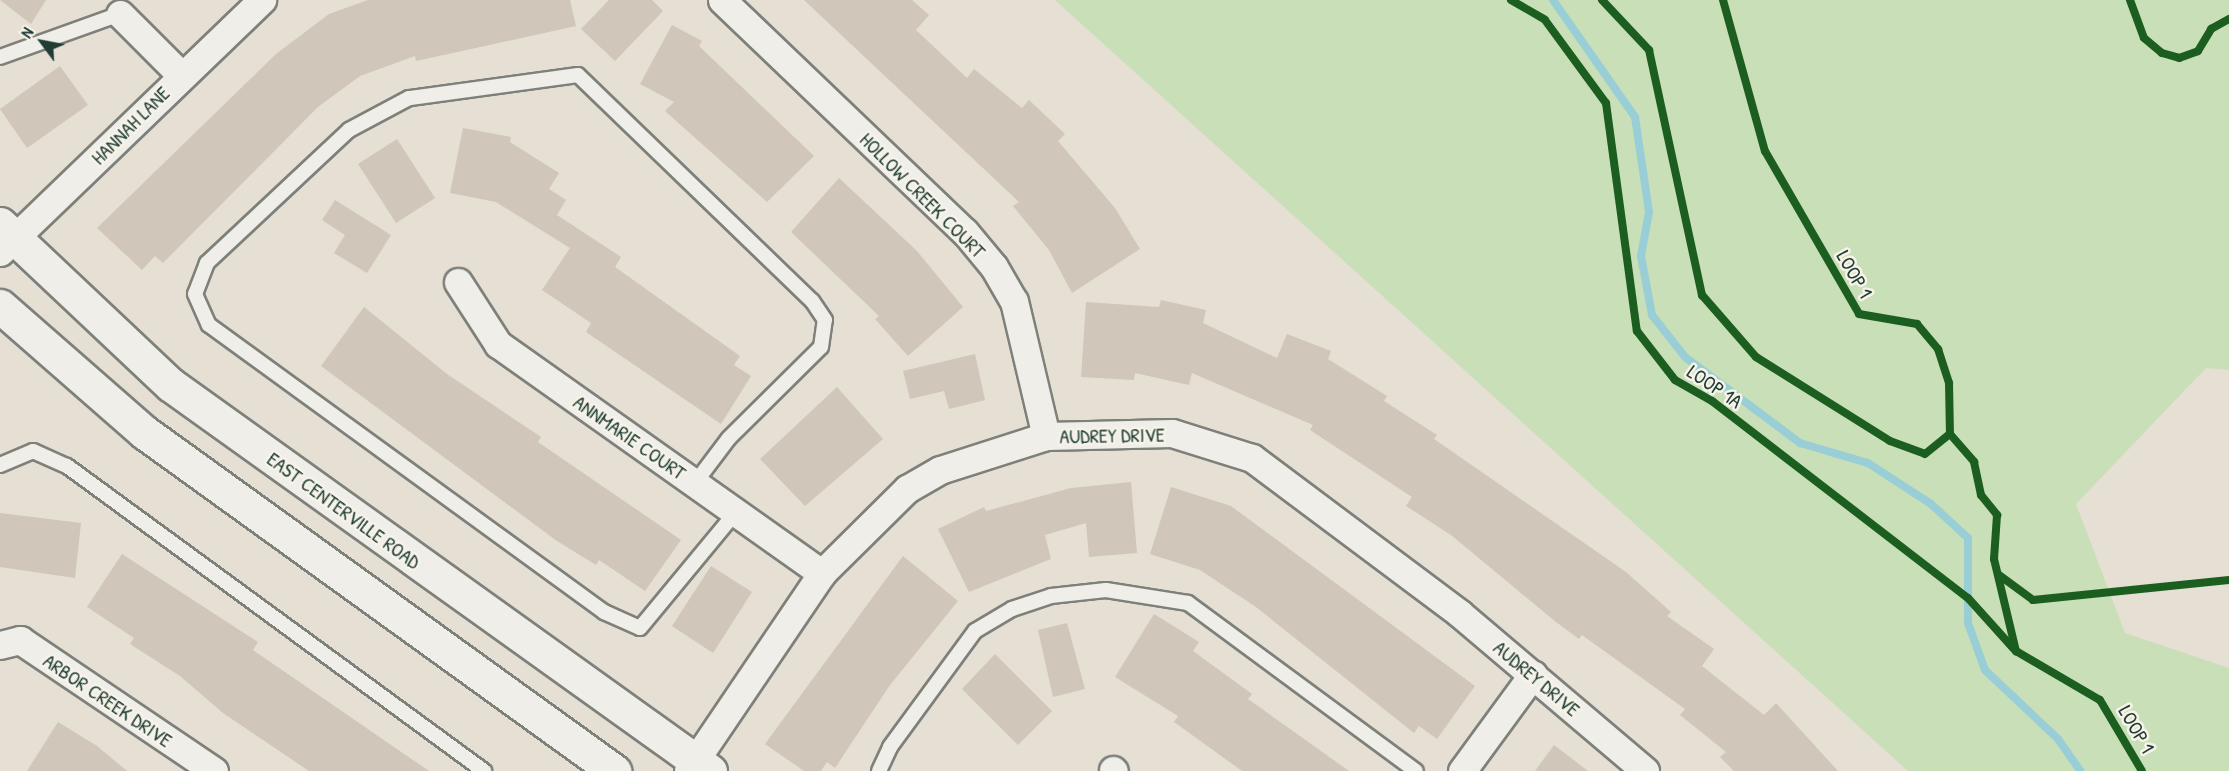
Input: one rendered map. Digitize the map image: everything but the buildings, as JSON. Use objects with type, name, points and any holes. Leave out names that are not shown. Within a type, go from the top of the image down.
[{"type":"main road","name":"EAST CENTERVILLE ROAD","points":[[5,238],[171,385],[698,767]]},
{"type":"main road","points":[[0,306],[154,439],[615,771]]},
{"type":"street","name":"HANNAH LANE","points":[[5,238],[262,0]]},
{"type":"street","name":"HOLLOW CREEK COURT","points":[[722,0],[940,208],[993,267],[1014,301],[1046,436]]},
{"type":"street","points":[[120,14],[180,74]]},
{"type":"street","name":"ANNMARIE COURT","points":[[458,282],[498,344],[822,573]]},
{"type":"street","name":"AUDREY DRIVE","points":[[698,767],[822,573],[907,489],[940,471],[1046,436],[1172,433],[1252,458],[1533,674],[1646,771]]},
{"type":"street","name":"ARBOR CREEK DRIVE","points":[[0,645],[20,640],[214,771]]},
{"type":"street","points":[[1462,771],[1533,674]]},
{"type":"lane","points":[[0,57],[120,14]]},
{"type":"lane","points":[[695,483],[729,438],[821,347],[825,320],[812,300],[578,75],[409,98],[349,130],[207,263],[195,294],[209,325],[604,612],[640,628],[736,512]]},
{"type":"lane","points":[[0,465],[33,451],[67,466],[484,771]]},
{"type":"lane","points":[[879,771],[890,747],[975,631],[1012,609],[1051,596],[1106,590],[1148,592],[1188,603],[1416,771]]},
{"type":"green space","points":[[1055,0],[2229,0],[2229,370],[2206,368],[2076,504],[2125,633],[2229,668],[2229,771],[1908,771]]},
{"type":"waterway","points":[[1553,0],[1635,117],[1649,212],[1641,256],[1652,315],[1685,357],[1800,443],[1868,463],[1931,504],[1968,538],[1968,623],[1985,670],[2058,739],[2080,771]]},
{"type":"cycle path","name":"LOOP 1A","points":[[1511,0],[1545,20],[1606,103],[1637,331],[1675,380],[1712,401],[1968,598],[2014,649]]},
{"type":"cycle path","points":[[1602,0],[1649,50],[1702,295],[1756,357],[1890,441],[1925,454],[1950,434]]},
{"type":"cycle path","name":"LOOP 1","points":[[1723,0],[1765,151],[1859,314],[1917,324],[1938,349],[1949,383],[1950,434],[1974,462],[1981,495],[1997,515],[1994,559],[2016,651],[2100,700],[2142,771]]},
{"type":"cycle path","points":[[2130,0],[2144,38],[2162,53],[2179,58],[2198,51],[2211,29],[2229,19]]},
{"type":"cycle path","points":[[1999,575],[2033,600],[2229,580]]}]
